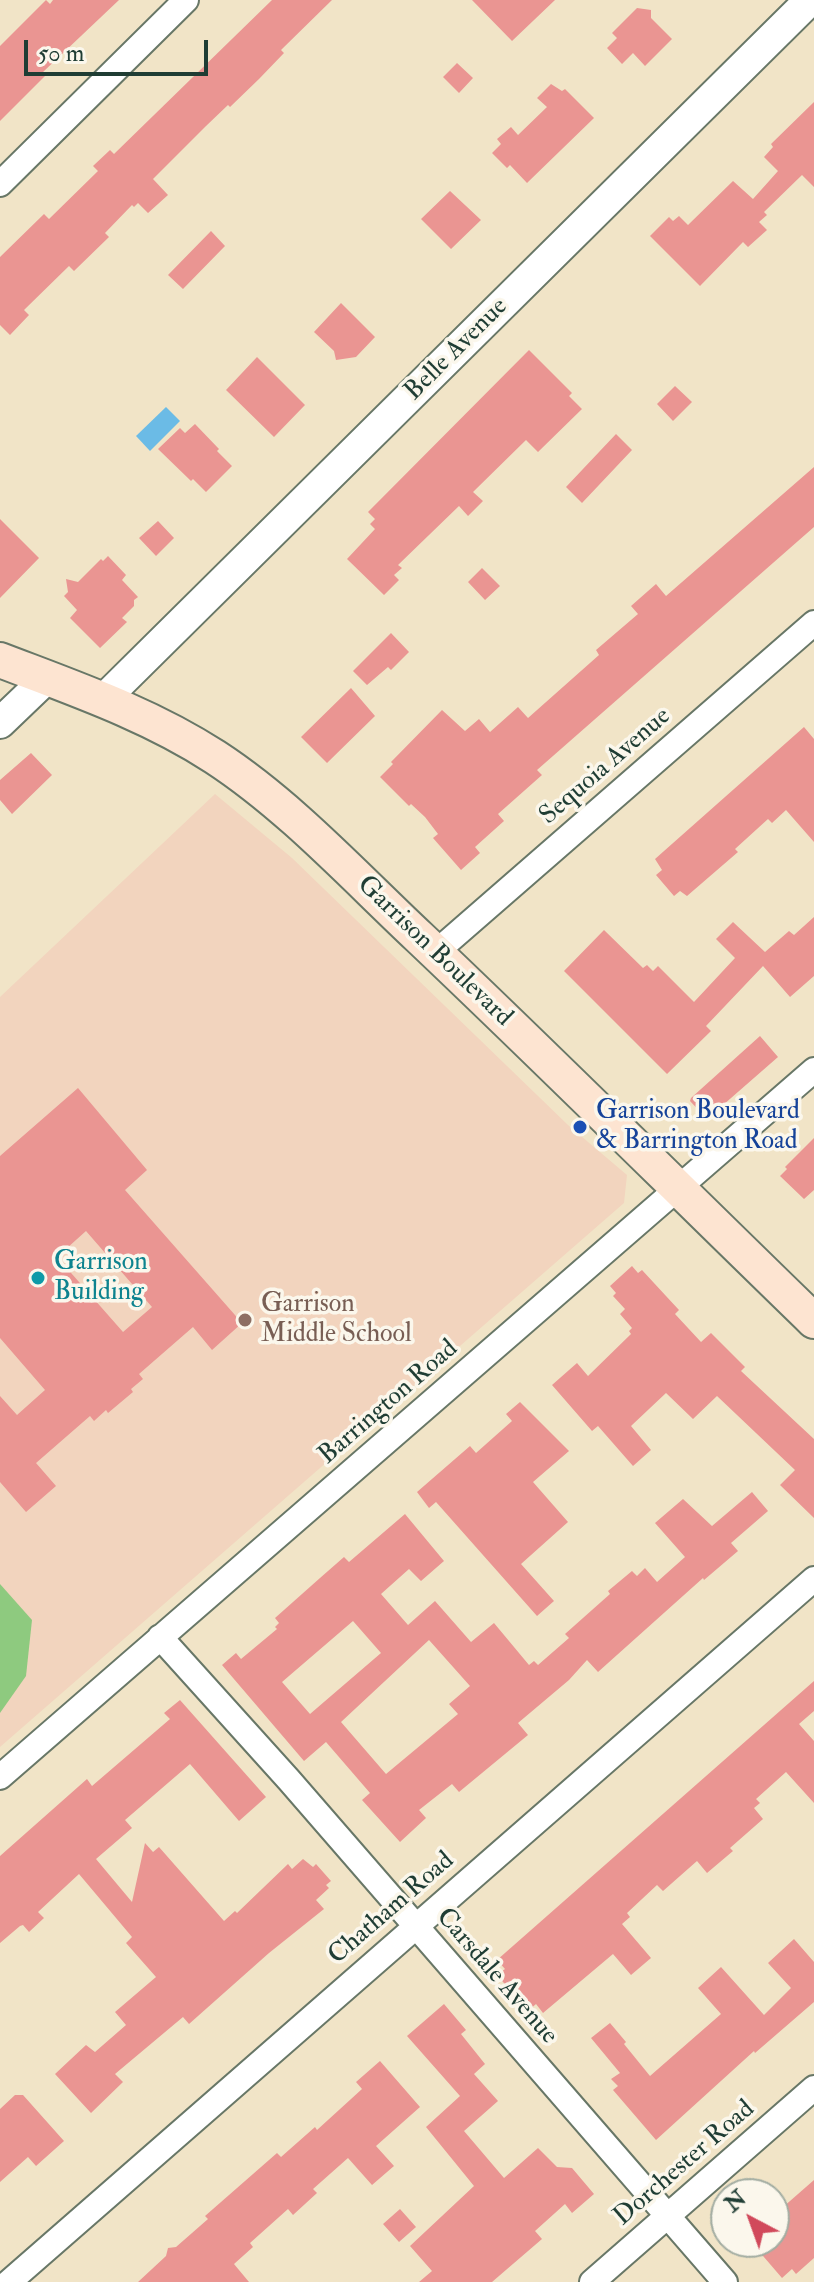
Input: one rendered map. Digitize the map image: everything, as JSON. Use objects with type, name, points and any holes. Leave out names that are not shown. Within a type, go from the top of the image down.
[{"type":"main road","name":"Garrison Boulevard","points":[[0,660],[172,731],[239,773],[306,831],[435,953],[814,1321]]},
{"type":"street","points":[[0,184],[186,0]]},
{"type":"street","name":"Belle Avenue","points":[[103,700],[810,0]]},
{"type":"street","name":"Sequoia Avenue","points":[[435,953],[814,623]]},
{"type":"street","points":[[0,723],[47,678]]},
{"type":"street","name":"Barrington Road","points":[[0,1777],[814,1070]]},
{"type":"street","name":"Chatham Road","points":[[9,2282],[814,1579]]},
{"type":"street","name":"Carsdale Avenue","points":[[160,1637],[289,1780],[725,2282]]},
{"type":"street","name":"Dorchester Road","points":[[592,2282],[814,2088]]},
{"type":"shaded area","name":"Garrison Middle School","points":[[215,794],[292,858],[568,1125],[627,1175],[624,1203],[0,1747],[0,997]]},
{"type":"green space","points":[[0,1584],[32,1620],[26,1676],[0,1713]]},
{"type":"water","points":[[166,407],[180,421],[150,451],[136,436]]},
{"type":"building","points":[[46,0],[50,4],[53,0],[119,0],[43,72],[46,75],[0,121],[0,46]]},
{"type":"building","points":[[272,0],[332,0],[281,50],[284,53],[259,79],[153,179],[168,195],[148,213],[138,203],[134,207],[132,205],[105,233],[109,237],[74,271],[69,266],[24,310],[29,315],[10,335],[0,325],[0,257],[44,214],[49,219],[98,171],[93,166],[110,150],[114,154]]},
{"type":"building","points":[[472,0],[555,0],[512,41]]},
{"type":"building","points":[[637,8],[651,10],[651,18],[672,39],[645,66],[633,53],[622,64],[607,48],[617,38],[612,33]]},
{"type":"building","points":[[457,63],[473,78],[459,93],[443,77]]},
{"type":"building","points":[[551,84],[562,91],[565,89],[594,118],[527,183],[510,165],[507,168],[492,153],[501,144],[497,139],[511,127],[518,135],[547,107],[537,98]]},
{"type":"building","points":[[814,102],[814,187],[802,175],[764,212],[767,215],[759,222],[767,230],[748,247],[743,242],[700,286],[650,236],[669,217],[673,221],[679,216],[688,225],[733,181],[753,199],[778,171],[764,157],[773,147],[771,144]]},
{"type":"building","points":[[450,191],[481,220],[451,249],[421,219]]},
{"type":"building","points":[[211,231],[225,246],[183,289],[168,275]]},
{"type":"building","points":[[341,303],[375,337],[356,357],[336,360],[334,351],[314,332]]},
{"type":"building","points":[[529,350],[572,393],[569,396],[582,409],[538,452],[526,440],[473,492],[483,501],[468,516],[459,506],[398,565],[402,568],[394,575],[399,580],[384,595],[347,559],[375,529],[370,524],[375,519],[368,512]]},
{"type":"building","points":[[257,357],[305,405],[274,437],[226,390]]},
{"type":"building","points":[[675,386],[692,402],[673,421],[657,404]]},
{"type":"building","points":[[195,424],[232,466],[206,492],[158,449],[180,428],[185,433]]},
{"type":"building","points":[[616,434],[632,450],[582,503],[566,487]]},
{"type":"building","points":[[814,467],[814,527],[537,770],[542,775],[498,814],[504,821],[475,847],[480,853],[461,870],[433,838],[438,834],[425,817],[411,804],[409,806],[380,777],[393,764],[391,762],[442,710],[465,731],[479,719],[490,732],[518,707],[528,718],[599,655],[596,650],[638,614],[631,606],[656,584],[666,596]]},
{"type":"building","points":[[0,519],[39,558],[0,598]]},
{"type":"building","points":[[158,521],[174,538],[156,556],[139,538]]},
{"type":"building","points":[[108,556],[126,575],[122,580],[138,597],[122,618],[127,622],[100,648],[70,618],[77,610],[64,596],[68,592],[66,579],[78,582]]},
{"type":"building","points":[[482,568],[500,586],[485,600],[468,582]]},
{"type":"building","points":[[391,633],[409,652],[391,670],[388,667],[367,685],[353,671]]},
{"type":"building","points":[[351,688],[375,716],[327,763],[301,737]]},
{"type":"building","points":[[804,727],[814,739],[814,842],[786,810],[772,823],[768,819],[735,849],[738,852],[687,896],[680,891],[674,896],[656,875],[662,870],[655,859]]},
{"type":"building","points":[[31,753],[52,775],[12,814],[0,800],[0,780]]},
{"type":"building","points":[[814,917],[814,976],[790,997],[763,966],[706,1026],[711,1031],[667,1074],[564,971],[604,930],[643,968],[647,965],[653,971],[658,966],[694,1002],[735,958],[716,939],[733,922],[765,952],[789,931],[794,935]]},
{"type":"building","points":[[760,1036],[778,1057],[707,1119],[690,1101],[691,1098]]},
{"type":"building","name":"Garrison Building","points":[[78,1088],[147,1170],[125,1190],[242,1323],[212,1350],[193,1327],[139,1374],[143,1379],[131,1389],[133,1392],[94,1421],[90,1416],[36,1463],[56,1486],[26,1512],[0,1482],[0,1396],[17,1415],[45,1390],[0,1338],[0,1156]],"holes":[[[86,1231],[152,1307],[123,1332],[57,1257]]]},
{"type":"building","points":[[814,1138],[814,1190],[804,1199],[780,1176]]},
{"type":"building","points":[[632,1266],[638,1273],[642,1270],[679,1310],[675,1314],[701,1342],[711,1333],[745,1367],[741,1371],[814,1439],[814,1518],[780,1485],[795,1470],[717,1396],[693,1419],[666,1393],[631,1426],[651,1450],[633,1466],[598,1426],[592,1431],[552,1385],[577,1363],[588,1376],[631,1334],[629,1331],[632,1328],[620,1314],[625,1309],[613,1296],[616,1293],[610,1286]]},
{"type":"building","points":[[520,1402],[569,1451],[533,1482],[568,1522],[521,1564],[554,1601],[537,1616],[436,1502],[429,1508],[417,1492],[470,1446],[476,1453],[512,1421],[506,1414]]},
{"type":"building","points":[[752,1492],[768,1511],[731,1543],[738,1551],[703,1578],[598,1672],[587,1660],[569,1680],[518,1723],[528,1735],[459,1792],[452,1784],[419,1810],[426,1818],[400,1842],[362,1800],[370,1793],[326,1742],[304,1761],[222,1665],[236,1653],[241,1659],[277,1629],[275,1627],[279,1623],[275,1618],[320,1578],[344,1557],[349,1562],[405,1514],[444,1561],[421,1581],[409,1569],[381,1594],[408,1625],[435,1601],[471,1642],[494,1623],[529,1665],[534,1661],[538,1665],[569,1638],[565,1634],[632,1571],[637,1576],[645,1568],[657,1582],[685,1557],[655,1523],[683,1499],[712,1526]],"holes":[[[353,1621],[381,1653],[310,1714],[282,1682]],[[429,1640],[470,1686],[449,1704],[458,1714],[386,1774],[341,1722]]]},
{"type":"building","points":[[814,1681],[814,1711],[799,1724],[814,1741],[814,1803],[786,1772],[756,1799],[760,1803],[754,1808],[763,1819],[730,1848],[733,1851],[707,1873],[697,1861],[663,1891],[657,1885],[627,1913],[630,1917],[622,1924],[651,1958],[631,1975],[613,1954],[543,2013],[536,2004],[528,2011],[497,1975],[505,1969],[497,1960]]},
{"type":"building","points":[[180,1700],[266,1797],[239,1821],[190,1764],[125,1820],[132,1828],[96,1859],[132,1902],[145,1843],[153,1852],[159,1847],[224,1921],[235,1911],[237,1913],[288,1864],[292,1869],[303,1859],[313,1867],[316,1864],[331,1881],[326,1885],[329,1888],[316,1900],[324,1909],[189,2024],[183,2017],[115,2074],[123,2082],[91,2113],[55,2074],[86,2045],[95,2052],[126,2025],[115,2012],[156,1977],[126,1943],[132,1937],[79,1874],[38,1912],[44,1918],[29,1932],[23,1925],[20,1926],[0,1943],[0,1856],[87,1779],[92,1786],[170,1719],[164,1713]]},
{"type":"building","points":[[794,1939],[814,1962],[814,2002],[754,2051],[656,2140],[613,2090],[618,2086],[611,2079],[620,2073],[591,2038],[610,2023],[650,2076],[721,2014],[698,1988],[721,1967],[764,2015],[791,1988],[768,1963]]},
{"type":"building","points":[[444,2004],[466,2030],[461,2034],[485,2064],[474,2074],[498,2101],[464,2131],[504,2178],[538,2148],[557,2167],[572,2168],[594,2194],[572,2213],[565,2204],[535,2231],[542,2239],[492,2282],[419,2282],[432,2271],[410,2246],[474,2186],[426,2127],[460,2096],[407,2036]]},
{"type":"building","points":[[380,2061],[420,2107],[376,2146],[394,2166],[372,2185],[348,2158],[313,2189],[317,2193],[293,2215],[288,2209],[250,2243],[253,2247],[234,2264],[249,2282],[138,2282],[166,2256],[168,2248],[176,2247],[208,2219],[205,2216],[277,2153],[281,2157],[315,2127],[317,2130],[362,2089],[356,2082]]},
{"type":"building","points":[[15,2095],[23,2095],[64,2141],[36,2166],[28,2157],[0,2182],[0,2109]]},
{"type":"building","points":[[814,2180],[814,2258],[796,2274],[792,2269],[782,2278],[765,2258],[790,2258],[790,2201]]},
{"type":"building","points":[[400,2209],[416,2227],[399,2242],[383,2224]]},
{"type":"place","name":"Garrison Boulevard & Barrington Road","points":[[580,1127]]},
{"type":"place","name":"Garrison Building","points":[[38,1278]]},
{"type":"place","name":"Garrison Middle School","points":[[245,1320]]}]
